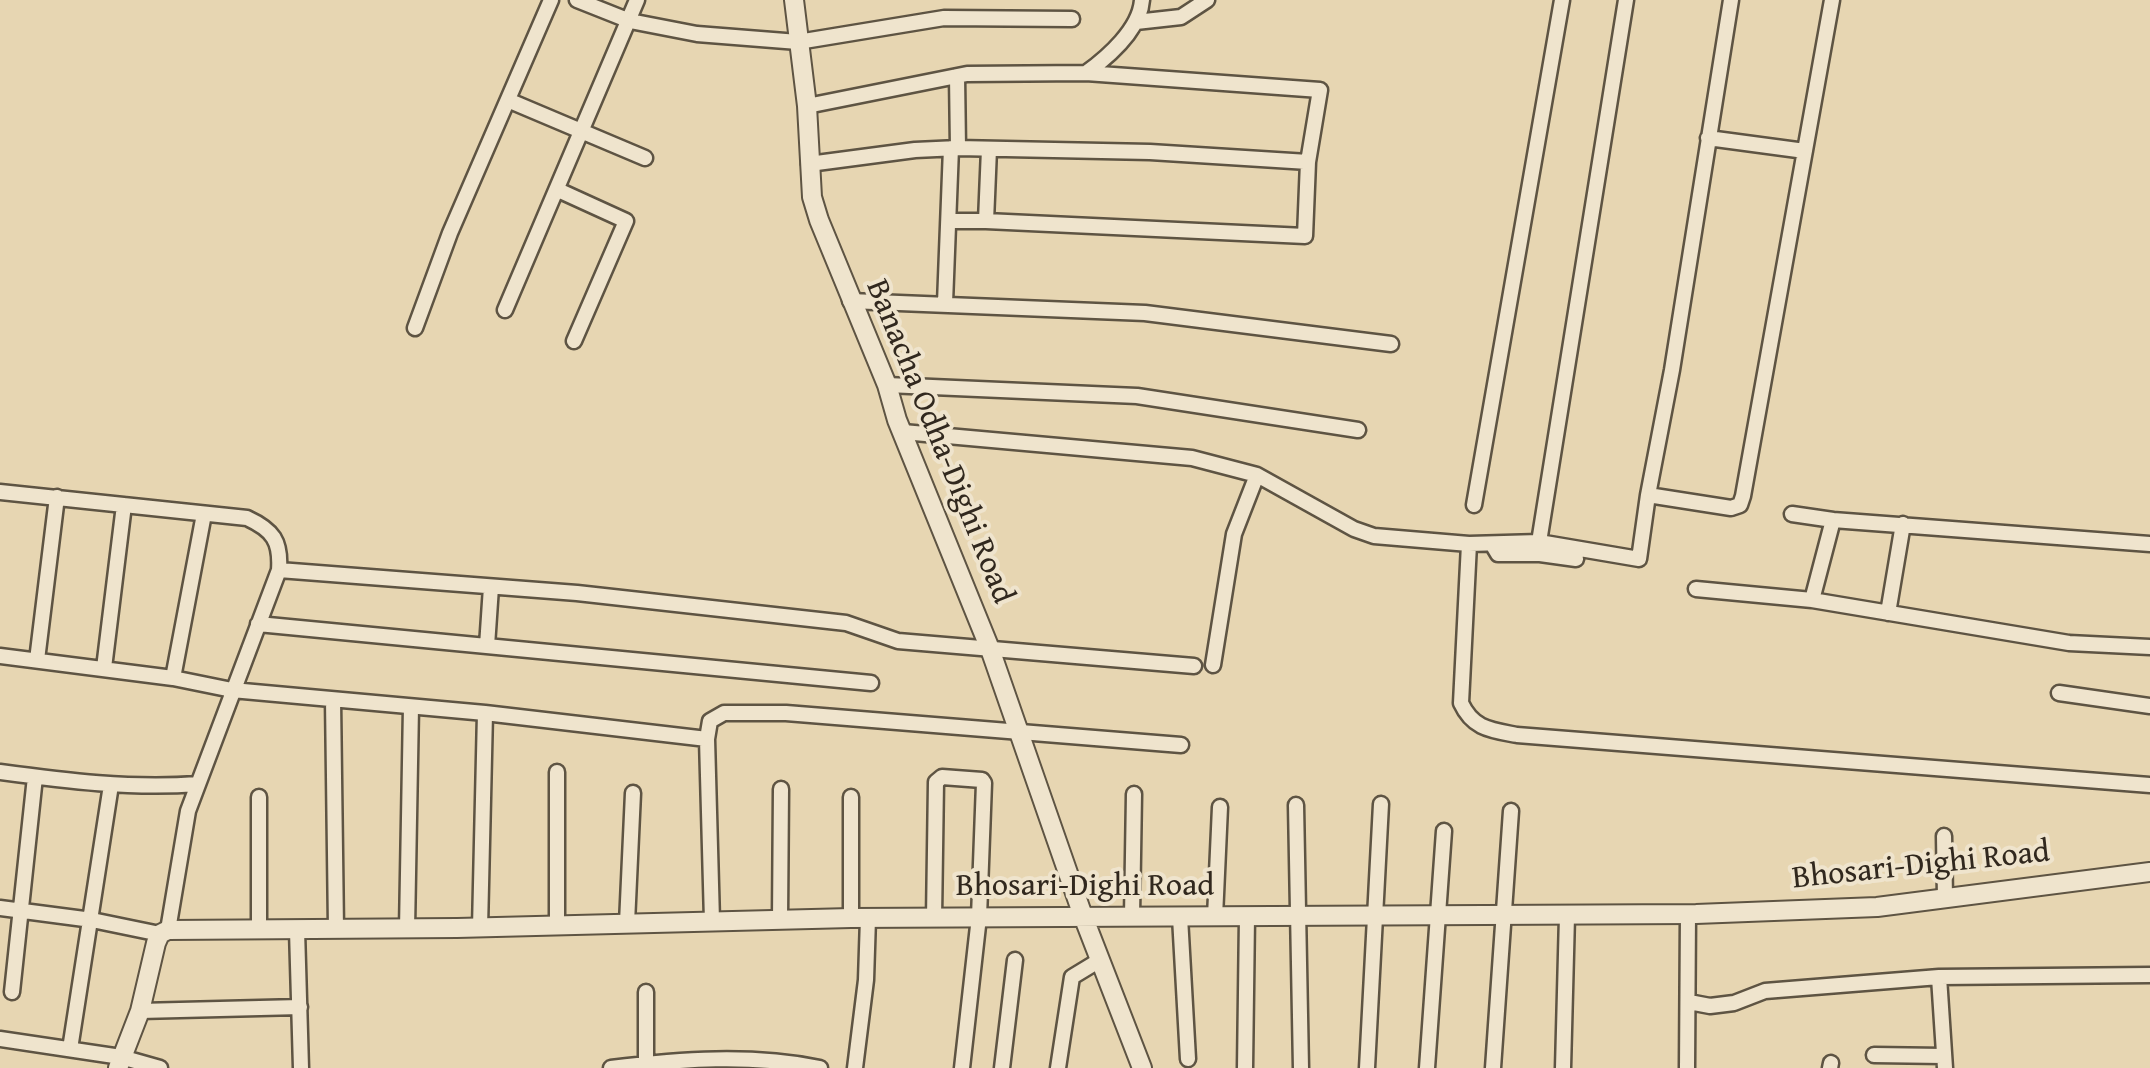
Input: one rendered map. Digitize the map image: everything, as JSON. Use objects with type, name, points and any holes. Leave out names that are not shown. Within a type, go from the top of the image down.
[{"type":"street","points":[[415,328],[457,217],[552,0]]},
{"type":"street","points":[[577,0],[630,21],[696,34],[798,42],[944,18],[1072,19]]},
{"type":"street","points":[[505,310],[637,0]]},
{"type":"street","name":"Banacha Odha-Dighi Road","points":[[794,0],[807,106],[809,164],[819,220],[990,649],[1082,916],[1142,1068]]},
{"type":"street","points":[[1086,73],[1136,22],[1142,0]]},
{"type":"street","points":[[1136,22],[1181,17],[1207,0]]},
{"type":"street","points":[[1474,505],[1562,0]]},
{"type":"street","points":[[1540,542],[1626,0]]},
{"type":"street","points":[[903,432],[1192,458],[1257,475],[1354,530],[1374,536],[1469,544],[1540,542],[1639,559],[1731,0]]},
{"type":"street","points":[[1648,496],[1730,508],[1740,505],[1832,0]]},
{"type":"street","points":[[807,106],[957,76],[1086,73],[1320,90],[1308,162],[1305,236],[949,221]]},
{"type":"street","points":[[945,304],[957,76]]},
{"type":"street","points":[[510,101],[645,158]]},
{"type":"street","points":[[1708,138],[1805,151]]},
{"type":"street","points":[[809,164],[954,148],[1150,152],[1308,162]]},
{"type":"street","points":[[986,221],[989,150]]},
{"type":"street","points":[[558,190],[626,221],[574,341]]},
{"type":"street","points":[[850,300],[1145,313],[1391,344]]},
{"type":"street","points":[[887,385],[1138,396],[1358,430]]},
{"type":"street","points":[[1212,665],[1234,534],[1257,475]]},
{"type":"street","points":[[0,492],[247,518],[263,525],[275,536],[280,548],[279,570],[188,810],[164,932],[120,1063]]},
{"type":"street","points":[[37,660],[57,497]]},
{"type":"street","points":[[104,668],[124,505]]},
{"type":"street","points":[[173,678],[204,514]]},
{"type":"street","points":[[1792,514],[2150,544]]},
{"type":"street","points":[[1812,600],[1833,520]]},
{"type":"street","points":[[1888,613],[1903,524]]},
{"type":"street","points":[[1469,544],[1461,703],[1468,718],[1483,728],[1663,748],[2150,785]]},
{"type":"street","points":[[1492,544],[1498,554],[1576,559]]},
{"type":"street","points":[[279,570],[492,586],[846,622],[898,641],[1194,666]]},
{"type":"street","points":[[487,646],[492,586]]},
{"type":"street","points":[[1696,589],[1812,600],[2069,644],[2150,647]]},
{"type":"street","points":[[258,624],[871,683]]},
{"type":"street","points":[[0,656],[173,678],[232,690],[485,713],[708,739]]},
{"type":"street","points":[[2059,692],[2150,706]]},
{"type":"street","points":[[333,700],[336,929]]},
{"type":"street","points":[[407,928],[411,707]]},
{"type":"street","points":[[480,928],[485,713]]},
{"type":"street","points":[[712,921],[708,739],[710,721],[724,713],[786,713],[1181,745]]},
{"type":"street","points":[[0,772],[111,785],[198,784]]},
{"type":"street","points":[[556,772],[558,925]]},
{"type":"street","points":[[12,992],[35,777]]},
{"type":"street","points":[[934,918],[936,782],[942,777],[978,779],[984,783],[978,917],[962,1068]]},
{"type":"street","points":[[70,1050],[111,785]]},
{"type":"street","points":[[780,919],[781,789]]},
{"type":"street","points":[[627,923],[633,793]]},
{"type":"street","points":[[1132,916],[1134,794]]},
{"type":"street","points":[[259,796],[259,930]]},
{"type":"street","points":[[850,797],[866,980],[854,1068]]},
{"type":"street","points":[[1367,1068],[1381,804]]},
{"type":"street","points":[[1296,805],[1301,1068]]},
{"type":"street","points":[[1215,917],[1220,807]]},
{"type":"street","points":[[1493,1068],[1511,811]]},
{"type":"street","points":[[1427,1068],[1444,831]]},
{"type":"street","points":[[1944,836],[1945,898]]},
{"type":"street","name":"Bhosari-Dighi Road","points":[[164,932],[859,918],[1688,914],[1877,908],[2150,872]]},
{"type":"street","points":[[0,908],[164,932]]},
{"type":"street","points":[[1687,1068],[1688,914]]},
{"type":"street","points":[[1563,1068],[1567,916]]},
{"type":"street","points":[[1180,917],[1188,1058]]},
{"type":"street","points":[[1245,1068],[1248,918]]},
{"type":"street","points":[[297,930],[301,1068]]},
{"type":"street","points":[[1002,1068],[1015,960]]},
{"type":"street","points":[[1058,1068],[1072,977],[1100,960]]},
{"type":"street","points":[[1688,1002],[1710,1006],[1734,1003],[1765,991],[1938,977],[2150,975]]},
{"type":"street","points":[[1874,1056],[1944,1062],[1938,977]]},
{"type":"street","points":[[646,992],[646,1063]]},
{"type":"street","points":[[140,1011],[300,1007]]},
{"type":"street","points":[[0,1039],[160,1068]]},
{"type":"street","points":[[612,1068],[646,1063],[820,1068]]}]
